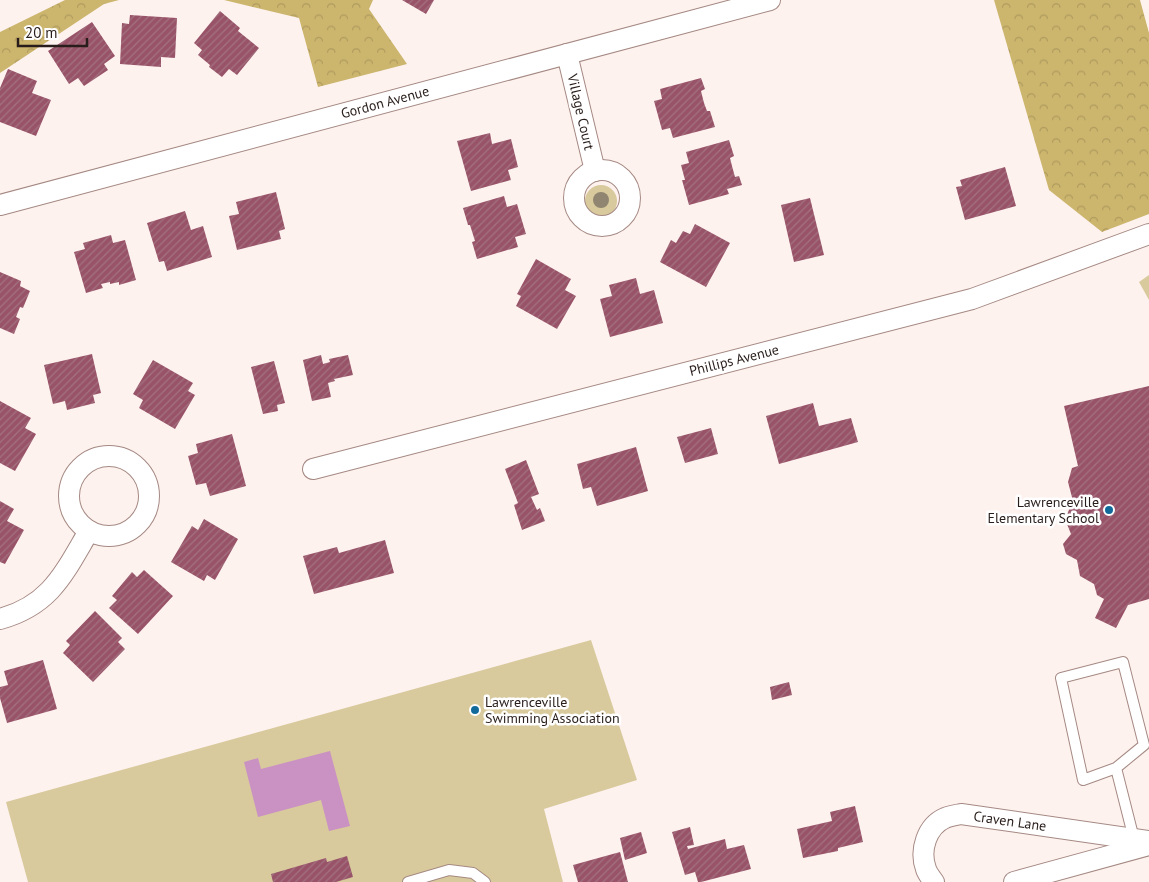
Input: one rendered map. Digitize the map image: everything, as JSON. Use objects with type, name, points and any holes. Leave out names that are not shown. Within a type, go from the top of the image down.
[{"type":"street","name":"Gordon Avenue","points":[[0,205],[770,0]]},
{"type":"street","name":"Village Court","points":[[567,54],[595,171]]},
{"type":"street","name":"Phillips Avenue","points":[[312,469],[972,299],[1149,234]]},
{"type":"street","points":[[100,456],[114,456],[127,460],[138,468],[146,479],[149,493],[147,506],[142,517],[124,533],[112,536],[100,535],[89,531],[78,522],[71,510],[68,497],[71,483],[77,471],[87,462],[100,456]]},
{"type":"street","points":[[0,619],[15,615],[36,603],[54,588],[89,531]]},
{"type":"street","name":"Craven Lane","points":[[934,882],[926,870],[923,854],[925,840],[933,827],[944,818],[961,814],[1144,842]]},
{"type":"street","points":[[1014,882],[1144,842]]},
{"type":"lane","points":[[1123,662],[1144,745],[1116,768],[1084,780],[1061,678],[1123,662]]},
{"type":"lane","points":[[1116,768],[1144,842]]},
{"type":"lane","points":[[408,882],[449,870],[473,873],[485,882]]},
{"type":"shaded area","points":[[601,185],[607,186],[612,190],[616,195],[616,207],[612,212],[607,216],[601,217],[595,216],[590,212],[586,207],[585,201],[586,195],[590,190],[595,186]]},
{"type":"shaded area","points":[[1149,275],[1149,300],[1139,282]]},
{"type":"shaded area","name":"Lawrenceville Swimming Association","points":[[591,640],[637,780],[544,809],[563,882],[28,882],[6,802]]},
{"type":"shaded area","points":[[330,751],[350,826],[329,831],[321,800],[258,817],[244,762],[258,758],[261,769]]},
{"type":"green space","points":[[65,0],[119,0],[104,4],[0,73],[0,32]]},
{"type":"green space","points":[[224,0],[373,0],[369,9],[407,64],[318,87],[299,18]]},
{"type":"green space","points":[[994,0],[1140,0],[1149,33],[1149,214],[1102,232],[1049,190]]},
{"type":"building","points":[[402,0],[434,0],[426,14]]},
{"type":"building","points":[[220,11],[240,28],[238,31],[259,48],[237,75],[229,69],[222,77],[198,55],[202,50],[194,43]]},
{"type":"building","points":[[130,15],[177,18],[175,58],[161,57],[161,67],[120,64],[122,23],[129,24]]},
{"type":"building","points":[[92,22],[115,56],[104,64],[108,70],[84,86],[78,78],[69,84],[48,51]]},
{"type":"building","points":[[8,69],[37,81],[32,93],[51,100],[36,136],[0,122],[0,88]]},
{"type":"building","points":[[701,78],[705,89],[701,91],[704,103],[707,111],[710,111],[715,127],[673,138],[670,128],[662,130],[654,101],[662,99],[660,89]]},
{"type":"building","points":[[490,133],[492,144],[511,139],[518,167],[508,170],[511,180],[471,191],[457,141]]},
{"type":"building","points":[[729,140],[734,156],[730,158],[735,177],[739,176],[742,185],[727,189],[729,194],[689,205],[682,180],[685,180],[681,165],[689,163],[686,152]]},
{"type":"building","points":[[1005,167],[1016,206],[965,220],[956,187],[962,186],[960,180]]},
{"type":"building","points":[[276,192],[285,229],[279,231],[281,239],[237,250],[229,216],[239,214],[236,202]]},
{"type":"building","points":[[504,196],[507,207],[517,204],[526,234],[515,237],[518,247],[477,259],[472,242],[475,241],[463,208]]},
{"type":"building","points":[[810,198],[824,255],[794,262],[781,205]]},
{"type":"building","points":[[185,211],[191,230],[203,226],[212,257],[167,271],[164,261],[159,262],[147,223]]},
{"type":"building","points":[[695,224],[730,243],[706,287],[660,262],[671,240],[676,243],[683,231],[690,234]]},
{"type":"building","points":[[111,235],[113,243],[125,240],[136,280],[119,285],[119,282],[101,284],[103,288],[86,293],[74,252],[85,249],[83,243]]},
{"type":"building","points":[[536,259],[571,279],[565,290],[576,296],[557,329],[516,306],[521,296],[517,294]]},
{"type":"building","points":[[0,272],[21,281],[20,286],[30,291],[23,308],[20,307],[16,317],[20,319],[14,334],[0,328]]},
{"type":"building","points":[[636,278],[640,294],[654,290],[663,323],[610,337],[600,299],[612,296],[609,285]]},
{"type":"building","points":[[92,354],[101,393],[93,395],[95,403],[67,410],[65,401],[53,404],[44,365]]},
{"type":"building","points":[[321,355],[323,364],[330,362],[329,359],[348,355],[353,375],[334,379],[335,381],[328,383],[331,397],[312,401],[303,360]]},
{"type":"building","points":[[153,360],[193,383],[188,391],[195,395],[175,429],[139,408],[143,400],[133,394]]},
{"type":"building","points":[[274,361],[285,403],[277,405],[278,411],[263,414],[251,367]]},
{"type":"building","name":"Lawrenceville Elementary School","points":[[1149,386],[1149,599],[1128,605],[1116,628],[1095,618],[1104,599],[1097,595],[1094,584],[1080,576],[1077,560],[1066,554],[1063,544],[1071,534],[1065,519],[1073,501],[1068,482],[1072,468],[1078,466],[1064,406]]},
{"type":"building","points":[[0,401],[31,418],[25,428],[36,434],[15,471],[0,463]]},
{"type":"building","points":[[813,403],[819,426],[851,418],[858,442],[779,464],[766,416]]},
{"type":"building","points":[[711,428],[718,454],[685,463],[677,437]]},
{"type":"building","points":[[232,434],[246,486],[210,496],[206,483],[196,485],[188,456],[198,453],[196,444]]},
{"type":"building","points":[[636,447],[648,491],[597,506],[591,487],[583,489],[577,464]]},
{"type":"building","points":[[526,460],[539,494],[531,497],[537,510],[540,508],[545,521],[522,530],[514,505],[518,503],[505,469]]},
{"type":"building","points":[[0,501],[14,509],[7,521],[24,530],[5,564],[0,562]]},
{"type":"building","points":[[204,519],[238,539],[215,580],[207,575],[204,581],[171,562],[192,526],[198,530]]},
{"type":"building","points":[[385,540],[394,573],[314,594],[303,556],[337,547],[339,553]]},
{"type":"building","points":[[144,570],[173,596],[138,634],[109,608],[117,600],[112,596],[132,572],[137,577]]},
{"type":"building","points":[[95,611],[122,638],[118,642],[125,649],[93,682],[63,653],[70,645],[66,641]]},
{"type":"building","points":[[43,660],[57,709],[7,723],[0,698],[0,687],[8,685],[4,671]]},
{"type":"building","points":[[789,682],[792,695],[772,700],[770,687]]},
{"type":"building","points":[[855,806],[863,842],[838,848],[838,851],[803,858],[797,829],[832,821],[830,812]]},
{"type":"building","points":[[690,827],[694,845],[687,846],[688,849],[725,839],[727,849],[744,845],[751,869],[701,882],[698,882],[695,872],[685,875],[672,832]]},
{"type":"building","points":[[641,832],[647,853],[625,860],[620,838]]},
{"type":"building","points":[[620,852],[628,882],[578,882],[573,865]]},
{"type":"building","points":[[347,856],[353,877],[336,882],[273,882],[271,874],[326,858],[327,862]]},
{"type":"place","name":"Lawrenceville Elementary School","points":[[1109,510]]},
{"type":"place","name":"Lawrenceville Swimming Association","points":[[475,710]]}]
